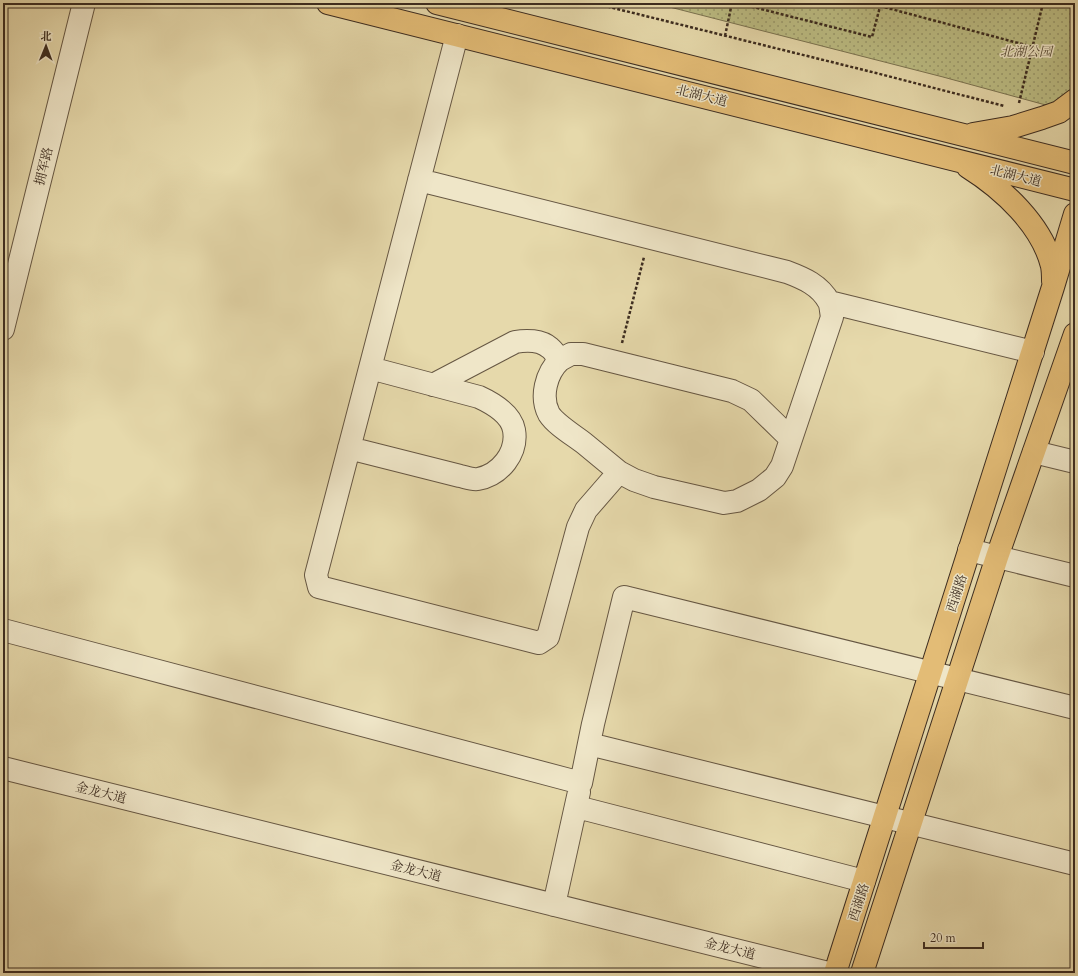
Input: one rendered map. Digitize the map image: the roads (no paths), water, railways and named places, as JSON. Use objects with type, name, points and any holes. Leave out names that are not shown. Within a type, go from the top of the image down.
[{"type":"main road","name":"北湖大道","points":[[328,3],[1075,190]]},
{"type":"main road","name":"北湖大道","points":[[437,3],[1075,163]]},
{"type":"main road","points":[[961,135],[990,132],[1013,127],[1059,112],[1075,100]]},
{"type":"main road","points":[[956,159],[984,177],[1011,200],[1027,218],[1045,245],[1052,267],[1053,288]]},
{"type":"main road","name":"西湖路","points":[[836,973],[1033,352],[1075,214]]},
{"type":"main road","name":"西湖路","points":[[862,973],[997,557],[1075,334]]},
{"type":"street","name":"拥军路","points":[[3,328],[84,3]]},
{"type":"street","points":[[457,35],[316,575],[320,587],[539,643],[548,637],[578,527],[586,510],[619,472]]},
{"type":"street","points":[[419,180],[788,272],[808,280],[829,302],[832,318],[782,466],[775,477],[760,490],[737,501],[724,503],[654,487],[634,480],[619,472],[550,416],[545,404],[545,391],[548,377],[553,367],[560,360],[571,354],[583,354],[732,391],[751,400],[791,439]]},
{"type":"street","points":[[829,302],[1033,352]]},
{"type":"street","points":[[433,385],[515,342],[527,340],[541,343],[550,347],[560,360]]},
{"type":"street","points":[[349,448],[477,479],[492,474],[504,466],[514,441],[514,429],[506,416],[494,404],[479,397],[370,368]]},
{"type":"street","points":[[1034,452],[1075,462]]},
{"type":"street","points":[[970,550],[1075,576]]},
{"type":"street","points":[[554,905],[577,807],[589,744],[624,596],[1075,708]]},
{"type":"street","points":[[3,630],[581,783]]},
{"type":"street","points":[[589,744],[1075,864]]},
{"type":"street","name":"金龙大道","points":[[3,768],[828,973]]},
{"type":"street","points":[[577,807],[864,881]]},
{"type":"park label","name":"北湖公园","points":[[1026,51]]}]
